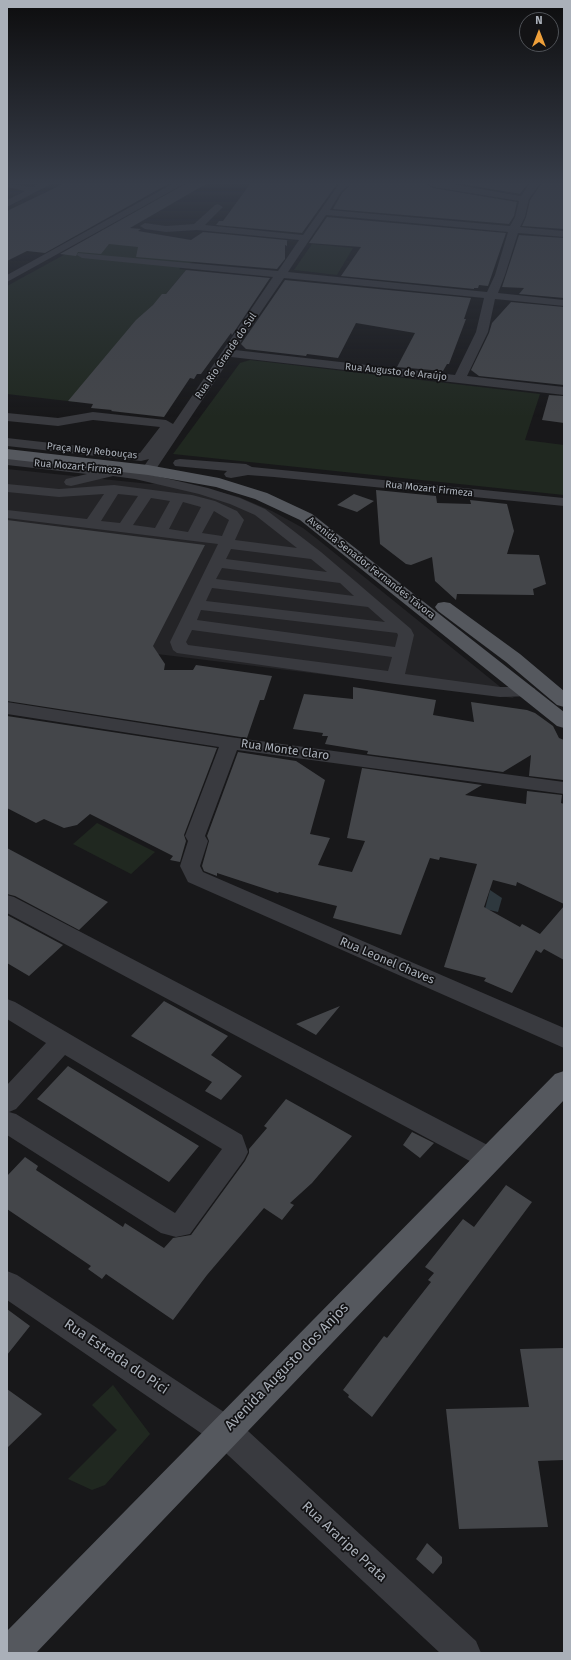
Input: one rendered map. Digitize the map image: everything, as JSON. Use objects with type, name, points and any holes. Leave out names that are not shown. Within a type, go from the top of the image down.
[{"type":"main road","name":"Avenida Senador Fernandes Távora","points":[[7,445],[219,482],[261,496],[306,517],[564,722]]},
{"type":"main road","name":"Avenida Senador Fernandes Távora","points":[[7,454],[149,469],[180,463],[231,474],[274,490],[314,509],[345,530],[513,658],[564,701]]},
{"type":"main road","name":"Avenida Augusto dos Anjos","points":[[11,1653],[564,1082]]},
{"type":"street","points":[[7,279],[38,261]]},
{"type":"street","points":[[141,261],[564,303]]},
{"type":"street","name":"Rua Rio Grande do Sul","points":[[149,469],[289,261]]},
{"type":"street","points":[[459,379],[482,332],[491,296],[504,261]]},
{"type":"street","name":"Rua Augusto de Araújo","points":[[227,353],[459,379],[562,394]]},
{"type":"street","name":"Praça Ney Rebouças","points":[[7,417],[58,422],[93,416],[166,424],[168,426],[147,455],[141,457],[7,442]]},
{"type":"street","name":"Rua Mozart Firmeza","points":[[7,461],[113,472],[149,469],[203,491],[248,506],[268,517],[316,555],[403,629]]},
{"type":"street","name":"Rua Mozart Firmeza","points":[[180,463],[249,468],[293,475]]},
{"type":"street","name":"Rua Mozart Firmeza","points":[[231,474],[248,471],[564,502]]},
{"type":"street","points":[[7,472],[80,486]]},
{"type":"street","points":[[8,488],[42,492],[80,486],[113,472]]},
{"type":"street","points":[[8,488],[59,484],[179,497],[210,504],[224,509],[237,520],[178,642],[179,646],[183,649],[395,679],[500,692],[528,692]]},
{"type":"street","points":[[59,520],[80,486]]},
{"type":"street","points":[[91,524],[114,489]]},
{"type":"street","points":[[26,517],[42,492]]},
{"type":"street","points":[[124,528],[147,493]]},
{"type":"street","points":[[159,533],[179,497]]},
{"type":"street","points":[[193,537],[210,504]]},
{"type":"street","points":[[7,514],[193,537],[316,555]]},
{"type":"street","points":[[217,563],[343,579]]},
{"type":"street","points":[[207,582],[373,603]]},
{"type":"street","points":[[197,605],[403,629],[406,635],[395,679]]},
{"type":"street","points":[[187,624],[402,653]]},
{"type":"street","name":"Rua Monte Claro","points":[[7,708],[230,743],[564,788]]},
{"type":"street","name":"Rua Leonel Chaves","points":[[230,743],[194,836],[198,841],[190,866],[195,877],[564,1038]]},
{"type":"street","points":[[7,903],[490,1159]]},
{"type":"street","points":[[7,1008],[63,1041],[233,1143],[234,1152],[185,1222],[181,1225],[170,1224],[8,1118],[63,1041]]},
{"type":"street","name":"Rua Estrada do Pici","points":[[7,1284],[225,1431]]},
{"type":"street","name":"Rua Araripe Prata","points":[[225,1431],[464,1653]]},
{"type":"shaded area","points":[[52,261],[193,261],[185,264],[179,269],[186,270],[76,402],[7,394],[7,286]]},
{"type":"shaded area","points":[[300,261],[345,261],[337,275],[294,270]]},
{"type":"shaded area","points":[[250,360],[540,394],[525,440],[564,445],[564,495],[173,454],[240,363]]},
{"type":"shaded area","points":[[7,469],[150,484],[177,481],[239,497],[272,511],[303,528],[316,538],[514,698],[149,653],[7,633]]},
{"type":"shaded area","points":[[97,823],[155,852],[131,874],[73,844]]},
{"type":"shaded area","points":[[490,890],[502,898],[498,912],[485,909]]},
{"type":"shaded area","points":[[113,1385],[150,1434],[105,1485],[92,1490],[68,1479],[117,1430],[92,1405]]},
{"type":"building","points":[[188,261],[283,261],[277,269]]},
{"type":"building","points":[[351,261],[496,261],[488,286],[479,285],[478,288],[474,289],[341,276]]},
{"type":"building","points":[[510,261],[564,261],[564,298],[519,294],[524,288],[502,287]]},
{"type":"building","points":[[186,270],[270,278],[232,335],[231,333],[201,374],[197,374],[194,379],[190,378],[164,417],[91,408],[93,404],[68,401],[136,320],[153,305],[162,294],[166,294]]},
{"type":"building","points":[[285,280],[471,298],[464,319],[466,319],[449,364],[447,364],[443,371],[397,367],[415,333],[356,323],[338,358],[246,349],[241,344]]},
{"type":"building","points":[[511,302],[564,307],[564,385],[479,376],[471,370],[489,333],[492,323]]},
{"type":"building","points":[[549,395],[564,396],[564,423],[542,420]]},
{"type":"building","points":[[376,490],[436,496],[437,503],[471,504],[470,500],[507,504],[514,531],[507,554],[539,555],[546,584],[533,589],[534,595],[457,594],[456,600],[435,581],[432,557],[411,565],[406,564],[380,544]]},
{"type":"building","points":[[354,494],[374,501],[357,512],[337,505]]},
{"type":"building","points":[[7,520],[205,545],[153,646],[165,664],[164,670],[193,670],[196,665],[272,676],[264,700],[260,700],[247,738],[7,701]]},
{"type":"building","points":[[353,687],[436,700],[433,715],[474,722],[471,702],[527,710],[535,713],[553,726],[559,738],[564,740],[563,780],[529,776],[531,755],[503,772],[367,754],[368,751],[325,744],[328,736],[322,736],[323,733],[293,729],[304,694],[353,699]]},
{"type":"building","points":[[7,716],[217,748],[184,835],[186,841],[180,862],[170,860],[173,856],[90,814],[77,825],[64,828],[44,819],[36,823],[7,808]]},
{"type":"building","points":[[238,752],[296,761],[325,780],[310,834],[330,838],[318,865],[352,872],[365,841],[347,838],[362,768],[482,785],[465,795],[526,804],[527,791],[562,795],[561,803],[564,804],[564,904],[517,882],[516,886],[493,880],[484,907],[520,927],[522,924],[540,934],[564,906],[564,960],[544,949],[541,953],[536,950],[512,993],[484,981],[486,978],[444,967],[477,864],[440,857],[439,860],[430,858],[401,935],[333,918],[337,906],[278,893],[217,873],[217,876],[204,871],[202,866],[209,841],[207,836]]},
{"type":"building","points":[[7,848],[108,902],[79,930],[15,896],[7,894]]},
{"type":"building","points":[[7,915],[63,945],[29,976],[7,963]]},
{"type":"building","points":[[164,1001],[228,1036],[211,1055],[242,1076],[221,1100],[205,1091],[212,1082],[131,1036]]},
{"type":"building","points":[[340,1006],[316,1035],[296,1024]]},
{"type":"building","points":[[68,1066],[199,1146],[169,1182],[37,1099]]},
{"type":"building","points":[[286,1099],[352,1136],[312,1183],[290,1203],[294,1205],[282,1220],[264,1208],[207,1275],[173,1320],[106,1274],[102,1279],[88,1269],[91,1266],[7,1209],[7,1176],[25,1157],[38,1166],[36,1170],[123,1227],[125,1223],[164,1248],[173,1238],[191,1235],[245,1161],[249,1153],[249,1149],[267,1128],[264,1126]]},
{"type":"building","points":[[412,1132],[434,1143],[420,1158],[403,1145]]},
{"type":"building","points":[[506,1185],[532,1202],[372,1417],[348,1397],[349,1395],[343,1390],[384,1336],[387,1338],[431,1282],[428,1280],[434,1273],[425,1267],[463,1219],[474,1227]]},
{"type":"building","points":[[7,1309],[30,1326],[7,1355]]},
{"type":"building","points":[[564,1348],[564,1460],[538,1461],[548,1527],[459,1529],[446,1409],[529,1407],[520,1349]]},
{"type":"building","points":[[7,1389],[42,1414],[7,1448]]},
{"type":"building","points":[[427,1543],[442,1557],[442,1563],[433,1574],[416,1559]]}]
